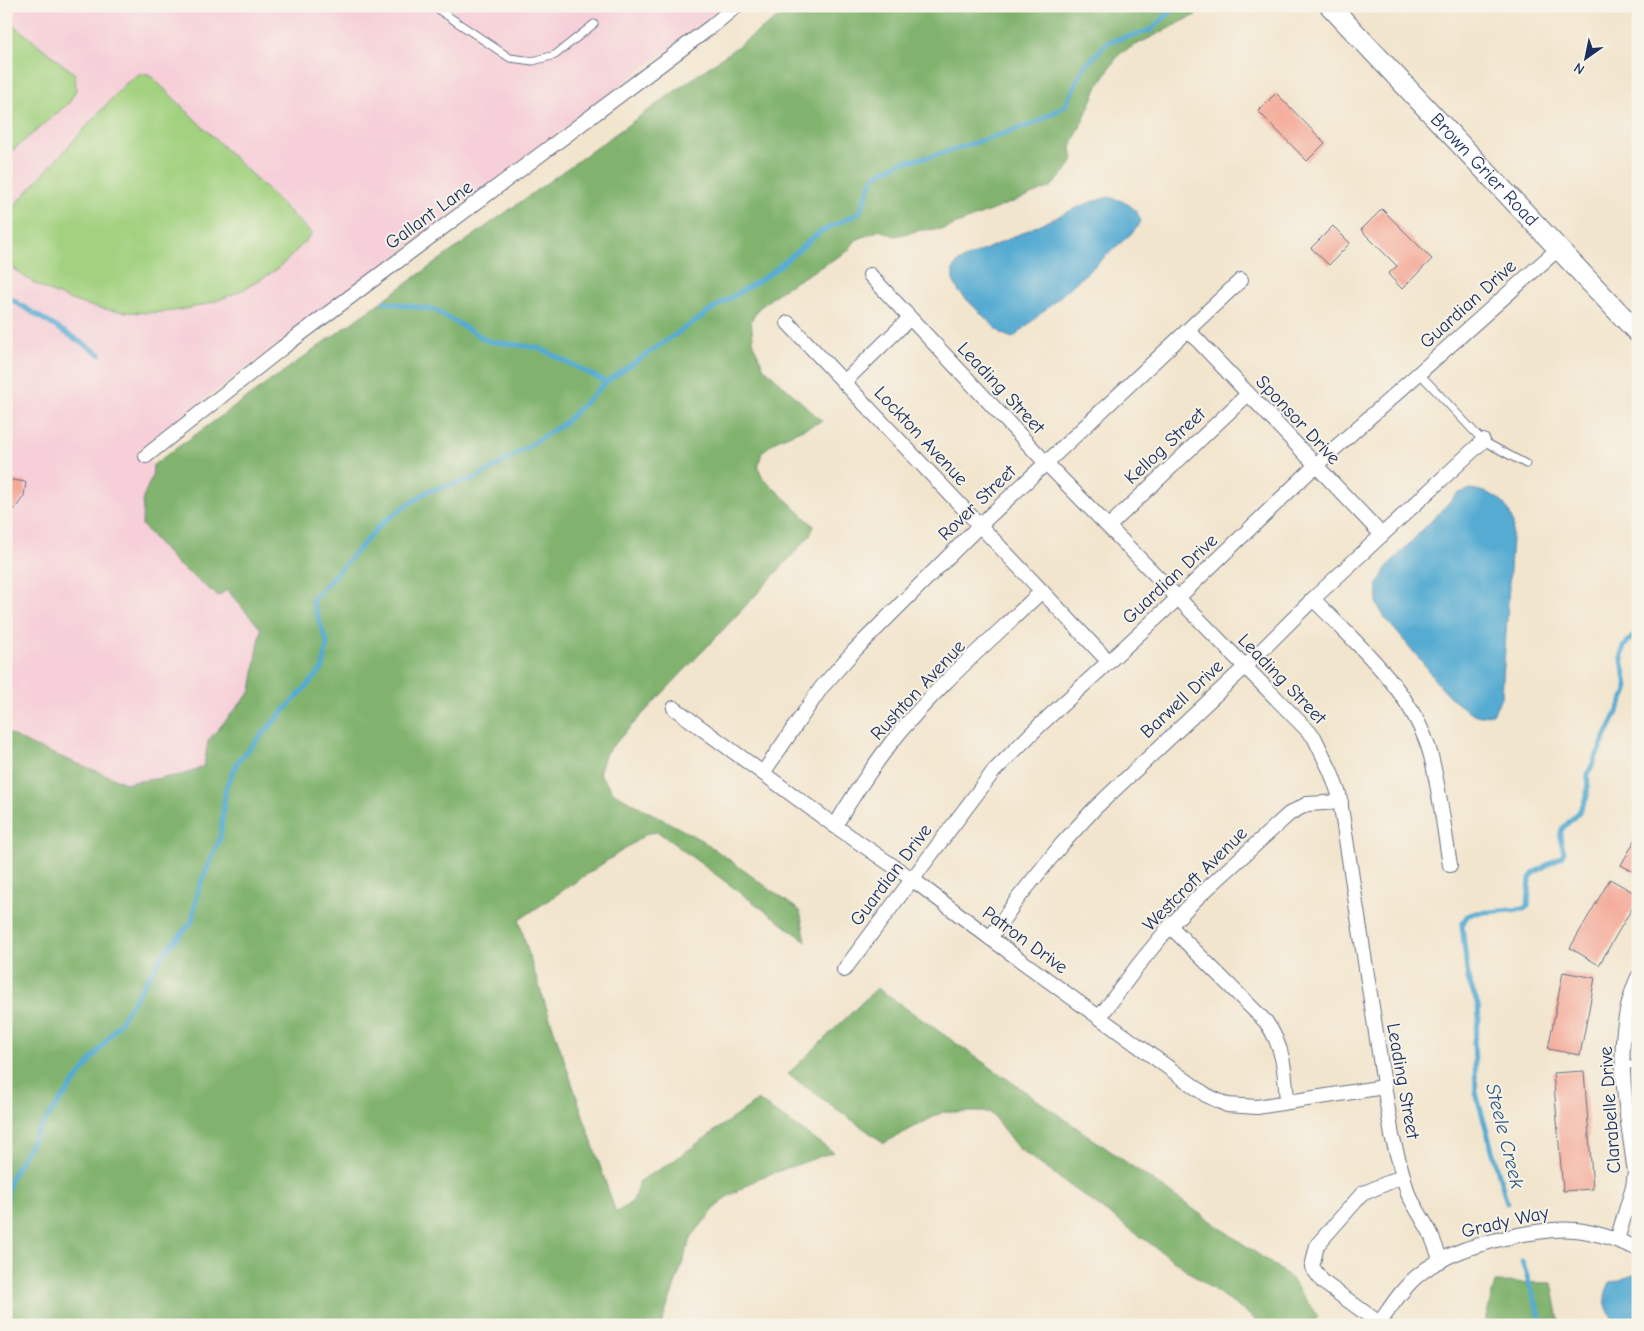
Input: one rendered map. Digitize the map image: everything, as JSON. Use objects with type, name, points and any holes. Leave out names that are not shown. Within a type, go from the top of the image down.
[{"type":"main road","name":"Brown Grier Road","points":[[1330,6],[1638,333]]},
{"type":"street","name":"Gallant Lane","points":[[146,456],[282,348],[712,26],[736,6]]},
{"type":"street","name":"Guardian Drive","points":[[844,970],[993,772],[1040,725],[1178,598],[1316,466],[1558,249]]},
{"type":"street","name":"Leading Street","points":[[870,275],[1046,463],[1314,737],[1330,770],[1341,802],[1392,1136],[1408,1194],[1430,1232],[1441,1261]]},
{"type":"street","name":"Rover Street","points":[[763,773],[821,688],[854,652],[980,525],[1241,280]]},
{"type":"street","points":[[844,382],[910,318]]},
{"type":"street","name":"Lockton Avenue","points":[[788,323],[1109,662]]},
{"type":"street","name":"Sponsor Drive","points":[[1188,330],[1382,535]]},
{"type":"street","name":"Kellog Street","points":[[1108,526],[1248,394]]},
{"type":"street","name":"Barwell Drive","points":[[990,938],[1019,897],[1062,844],[1094,809],[1313,599],[1482,441]]},
{"type":"street","name":"Rushton Avenue","points":[[835,826],[848,804],[892,743],[937,691],[1042,591]]},
{"type":"street","points":[[1313,599],[1381,669],[1403,698],[1420,728],[1431,756],[1450,865]]},
{"type":"street","name":"Patron Drive","points":[[674,708],[835,826],[912,879],[1206,1095],[1227,1105],[1257,1107],[1384,1087]]},
{"type":"street","name":"Westcroft Avenue","points":[[1100,1018],[1139,964],[1170,926],[1289,814],[1308,804],[1341,802]]},
{"type":"street","points":[[1170,926],[1271,1029],[1276,1037],[1282,1056],[1287,1102]]},
{"type":"street","name":"Clarabelle Drive","points":[[1617,1240],[1633,1187],[1636,1164],[1622,1066],[1628,1008],[1638,977]]},
{"type":"street","points":[[1379,1324],[1323,1282],[1312,1267],[1317,1245],[1362,1194],[1403,1176]]},
{"type":"street","name":"Grady Way","points":[[1379,1324],[1404,1289],[1418,1276],[1441,1261],[1476,1244],[1562,1229],[1577,1230],[1617,1240],[1638,1249]]},
{"type":"lane","points":[[433,6],[510,58],[533,61],[555,55],[594,24]]},
{"type":"lane","points":[[1419,374],[1482,441],[1526,464]]},
{"type":"lane","points":[[1622,1066],[1638,1064]]},
{"type":"shaded area","points":[[6,6],[723,6],[681,40],[139,449],[320,652],[6,1160]]},
{"type":"green space","points":[[788,6],[1213,6],[1120,53],[1099,84],[1071,147],[1073,161],[1051,187],[944,229],[921,230],[895,236],[880,230],[856,240],[848,251],[783,289],[758,309],[751,321],[754,346],[764,368],[822,421],[777,440],[762,452],[758,467],[763,478],[814,526],[810,535],[760,590],[606,753],[599,773],[614,793],[703,841],[800,911],[806,941],[658,832],[648,833],[519,920],[532,965],[616,1213],[633,1201],[639,1181],[669,1164],[758,1100],[833,1152],[759,1178],[722,1200],[692,1236],[661,1325],[6,1325],[6,732],[31,745],[126,783],[182,775],[204,766],[208,741],[251,691],[261,629],[227,590],[218,596],[176,563],[142,525],[143,497],[152,477],[153,465],[780,16]]},
{"type":"green space","points":[[6,19],[75,74],[76,90],[69,103],[6,156]]},
{"type":"green space","points":[[139,74],[149,74],[312,234],[273,272],[232,295],[204,305],[175,311],[146,313],[117,311],[89,305],[61,296],[34,283],[6,262],[6,215],[125,84]]},
{"type":"green space","points":[[877,988],[1289,1276],[1318,1317],[1311,1325],[1263,1325],[1018,1148],[990,1112],[943,1112],[884,1143],[788,1074]]},
{"type":"green space","points":[[1495,1282],[1552,1283],[1560,1325],[1484,1325]]},
{"type":"water","points":[[1109,197],[1120,200],[1133,208],[1141,222],[1134,231],[1013,338],[1002,334],[959,292],[953,280],[953,269],[958,262],[1085,204]]},
{"type":"water","points":[[1471,489],[1493,495],[1503,503],[1513,523],[1502,696],[1493,714],[1481,716],[1466,710],[1458,704],[1436,682],[1428,669],[1385,618],[1377,604],[1378,584],[1386,568],[1457,494]]},
{"type":"water","points":[[1634,1275],[1638,1276],[1638,1325],[1616,1325],[1605,1300],[1607,1289],[1610,1283]]},
{"type":"building","points":[[1276,93],[1325,143],[1307,161],[1258,111]]},
{"type":"building","points":[[1382,209],[1432,259],[1402,289],[1388,274],[1397,266],[1361,230]]},
{"type":"building","points":[[1333,226],[1350,243],[1329,265],[1311,248]]},
{"type":"building","points":[[6,479],[26,482],[24,496],[14,510],[6,514]]},
{"type":"building","points":[[1638,835],[1638,874],[1621,865]]},
{"type":"building","points":[[1610,879],[1638,895],[1638,898],[1599,965],[1570,948]]},
{"type":"building","points":[[1563,972],[1595,978],[1580,1055],[1548,1049]]},
{"type":"building","points":[[1584,1071],[1593,1189],[1563,1191],[1553,1073]]},
{"type":"waterway","points":[[6,1206],[9,1181],[39,1129],[118,1025],[166,950],[192,922],[198,890],[220,838],[226,787],[238,761],[323,668],[327,643],[312,600],[384,521],[428,491],[474,479],[563,424],[606,382],[714,308],[771,273],[820,232],[859,213],[874,176],[902,162],[933,156],[1033,124],[1065,106],[1084,67],[1108,42],[1151,30],[1177,6]]},
{"type":"waterway","points":[[6,296],[100,354]]},
{"type":"waterway","points":[[385,302],[435,310],[488,341],[539,348],[606,382]]},
{"type":"waterway","name":"Steele Creek","points":[[1507,1203],[1476,1093],[1474,1040],[1479,1019],[1478,1005],[1468,979],[1462,925],[1467,916],[1475,913],[1524,909],[1528,906],[1530,878],[1534,873],[1562,856],[1564,852],[1560,837],[1562,829],[1579,812],[1587,797],[1588,774],[1627,691],[1622,660],[1624,647],[1638,633]]},
{"type":"waterway","name":"Steele Creek","points":[[1522,1261],[1543,1325]]}]
